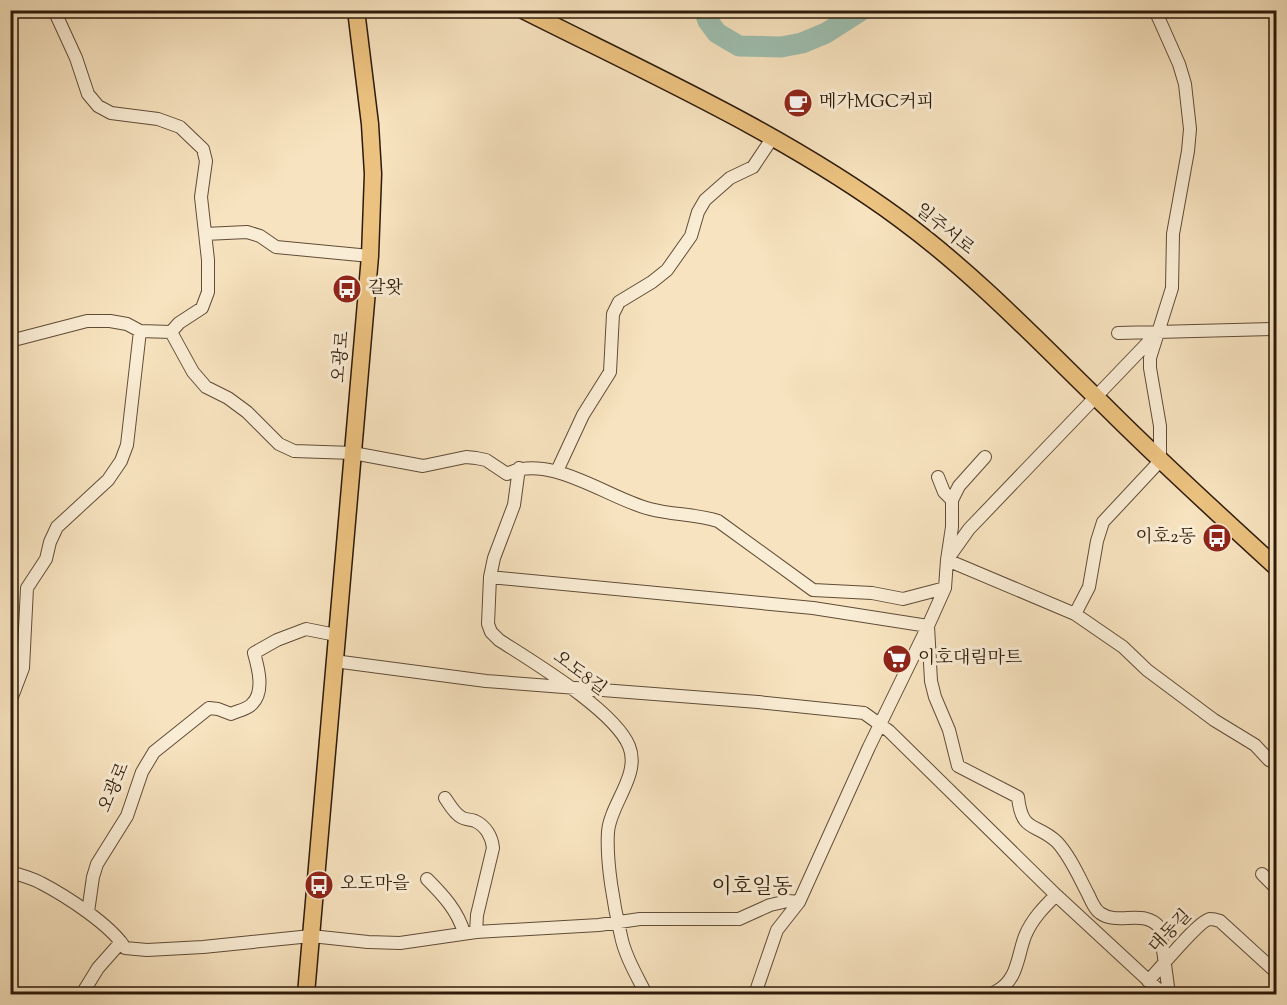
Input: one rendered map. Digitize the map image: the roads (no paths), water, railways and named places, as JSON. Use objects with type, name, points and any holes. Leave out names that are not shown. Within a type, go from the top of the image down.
[{"type":"main road","name":"오광로","points":[[306,994],[370,256],[373,174],[356,10]]},
{"type":"main road","name":"일주서로","points":[[523,10],[773,137],[870,198],[928,241],[1021,323],[1160,461],[1276,567]]},
{"type":"street","points":[[54,10],[76,58],[88,94],[98,106],[111,113],[158,119],[180,127],[203,149],[206,161],[201,197],[208,260],[208,292],[202,308],[179,323],[171,332]]},
{"type":"street","points":[[1075,614],[1089,587],[1097,541],[1103,522],[1160,461],[1160,426],[1150,368],[1152,348],[1172,288],[1174,226],[1190,129],[1185,84],[1179,64],[1155,10]]},
{"type":"street","points":[[557,471],[582,415],[610,372],[614,314],[619,302],[667,270],[691,236],[698,212],[705,200],[730,178],[753,167],[773,137]]},
{"type":"street","points":[[205,234],[247,232],[260,236],[276,247],[370,256]]},
{"type":"street","points":[[10,340],[87,321],[127,324],[140,331],[171,332]]},
{"type":"street","points":[[1118,333],[1276,330]]},
{"type":"street","points":[[10,702],[23,668],[27,588],[46,559],[57,527],[108,480],[121,461],[127,445],[140,331]]},
{"type":"street","points":[[171,332],[193,372],[206,387],[247,412],[279,444],[294,451],[353,453],[423,466],[466,457],[486,460],[507,474],[519,468],[557,471],[648,509],[678,515],[707,517],[718,521],[813,590],[872,594],[903,599],[945,588]]},
{"type":"street","points":[[947,560],[969,529],[1158,332]]},
{"type":"street","points":[[755,994],[777,930],[799,902],[945,588],[952,527],[952,500],[959,486],[985,457]]},
{"type":"street","name":"오도8길","points":[[519,468],[514,505],[494,558],[490,577],[488,624],[491,632],[500,640],[595,707],[619,730],[628,744],[632,755],[626,783],[608,832],[611,878],[621,937],[646,994]]},
{"type":"street","points":[[938,477],[944,492],[952,500]]},
{"type":"street","points":[[947,560],[1075,614],[1123,647],[1148,670],[1214,720],[1255,745],[1269,760],[1276,763]]},
{"type":"street","points":[[490,577],[813,608],[928,626]]},
{"type":"street","points":[[928,626],[931,681],[949,730],[958,766],[1018,797],[1020,813],[1025,822],[1056,842],[1071,862],[1101,914],[1120,918],[1137,917],[1156,923],[1160,928],[1169,994]]},
{"type":"street","name":"오광로","points":[[88,912],[97,864],[127,816],[142,772],[154,752],[209,708],[231,714],[252,704],[257,695],[259,682],[258,665],[254,653],[306,629],[336,635]]},
{"type":"street","points":[[334,661],[486,681],[758,702],[864,713],[880,725],[1056,895],[1163,994]]},
{"type":"street","points":[[445,798],[462,818],[476,821],[492,839],[491,857],[477,915],[470,933]]},
{"type":"street","points":[[10,872],[40,882],[88,912],[125,948],[147,950],[311,936],[400,943],[470,933],[599,925],[640,919],[739,919],[770,905],[799,902]]},
{"type":"street","points":[[1262,874],[1276,888]]},
{"type":"street","points":[[427,879],[442,893],[470,933]]},
{"type":"street","points":[[995,992],[1002,989],[1014,975],[1025,937],[1037,914],[1056,895]]},
{"type":"street","points":[[1088,925],[1099,912]]},
{"type":"street","name":"대동길","points":[[1148,981],[1199,925],[1209,919],[1220,921],[1276,972]]},
{"type":"street","points":[[82,994],[98,968],[121,942]]},
{"type":"waterway","points":[[704,10],[708,21],[717,33],[739,46],[781,47],[802,43],[826,33],[862,10]]},
{"type":"place","name":"메가MGC커피","points":[[798,103]]},
{"type":"place","name":"갈왓","points":[[347,289]]},
{"type":"place","name":"이호2동","points":[[1217,538]]},
{"type":"place","name":"이호대림마트","points":[[897,659]]},
{"type":"place","name":"오도마을","points":[[319,885]]},
{"type":"district","name":"이호일동","points":[[752,888]]}]
